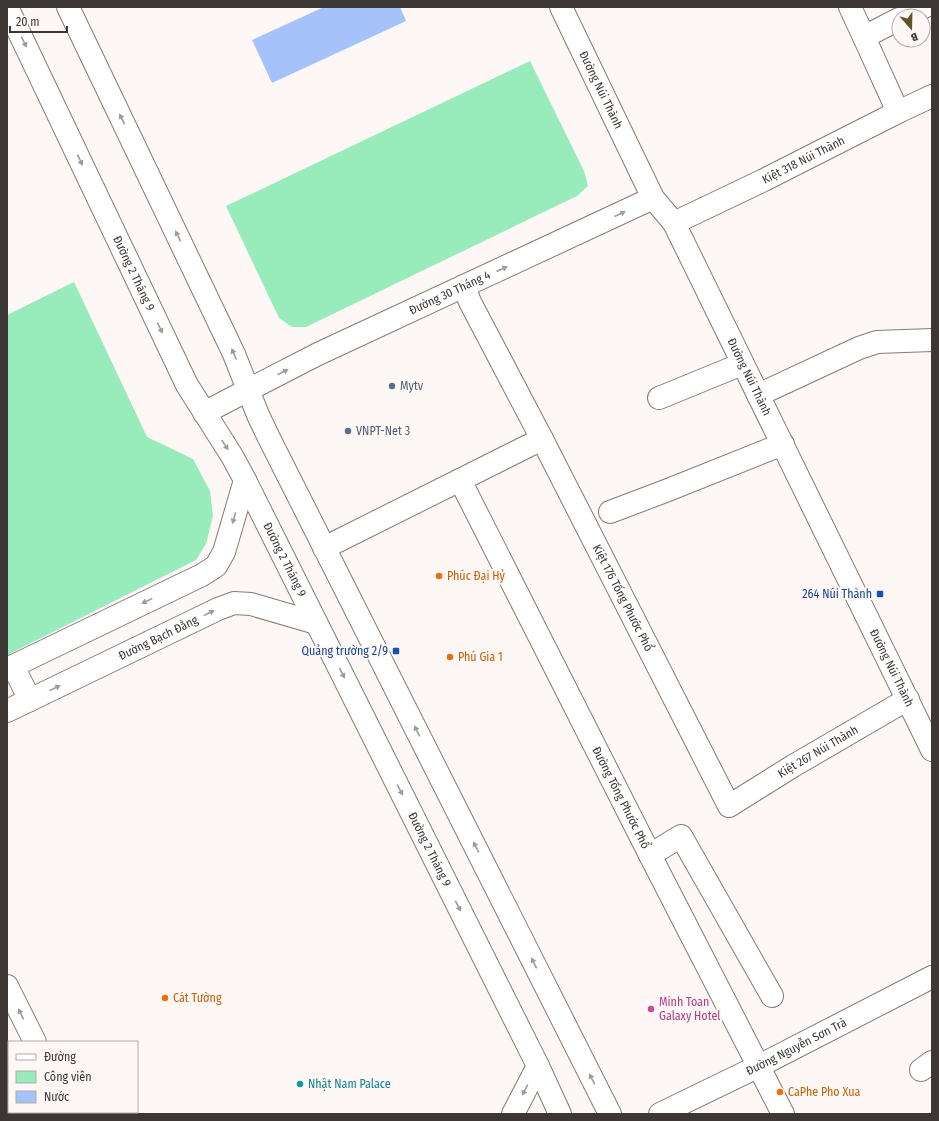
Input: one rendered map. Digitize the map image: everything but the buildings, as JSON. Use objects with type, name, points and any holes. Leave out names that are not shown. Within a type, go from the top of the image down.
[{"type":"street","name":"Đường 2 Tháng 9","points":[[7,7],[187,385],[232,456],[245,480],[538,1066],[560,1114]]},
{"type":"street","points":[[68,7],[234,354],[261,421],[610,1114]]},
{"type":"street","name":"Đường Núi Thành","points":[[561,7],[653,198],[674,223],[932,750]]},
{"type":"street","points":[[850,7],[898,112]]},
{"type":"street","points":[[864,37],[891,23]]},
{"type":"street","name":"Kiệt 318 Núi Thành","points":[[674,223],[932,96]]},
{"type":"street","name":"Đường 30 Tháng 4","points":[[204,413],[318,354],[653,198]]},
{"type":"street","name":"Kiệt 176 Tống Phước Phổ","points":[[464,286],[470,302],[542,439],[729,806]]},
{"type":"street","points":[[758,395],[860,348],[877,342],[932,340]]},
{"type":"street","points":[[659,398],[742,364]]},
{"type":"street","points":[[324,548],[542,439]]},
{"type":"street","points":[[610,512],[783,444]]},
{"type":"street","points":[[30,700],[10,668],[202,575],[216,566],[224,552],[245,480]]},
{"type":"street","name":"Đường Tống Phước Phổ","points":[[460,480],[783,1114]]},
{"type":"street","name":"Đường Bạch Đằng","points":[[7,711],[218,609],[234,603],[251,604],[316,623]]},
{"type":"street","name":"Kiệt 267 Núi Thành","points":[[729,806],[793,766],[908,699]]},
{"type":"street","points":[[650,855],[681,836],[772,996]]},
{"type":"street","name":"Đường Nguyễn Sơn Trà","points":[[660,1114],[759,1066],[932,977]]},
{"type":"street","points":[[7,986],[34,1041]]},
{"type":"street","points":[[513,1114],[538,1066]]},
{"type":"green space","points":[[530,61],[584,171],[588,186],[577,196],[306,327],[292,327],[279,318],[226,206]]},
{"type":"green space","points":[[74,282],[147,437],[193,459],[210,491],[213,516],[206,544],[196,560],[7,655],[7,315]]},
{"type":"water","points":[[324,7],[400,7],[406,21],[272,83],[252,40]]},
{"type":"place","name":"Mytv","points":[[392,386]]},
{"type":"place","name":"VNPT-Net 3","points":[[348,431]]},
{"type":"place","name":"Phúc Đại Hỷ","points":[[439,576]]},
{"type":"place","name":"264 Núi Thành","points":[[880,594]]},
{"type":"place","name":"Quảng trường 2/9","points":[[396,651]]},
{"type":"place","name":"Phú Gia 1","points":[[450,657]]},
{"type":"place","name":"Cát Tường","points":[[165,998]]},
{"type":"place","name":"Minh Toan Galaxy Hotel","points":[[651,1009]]},
{"type":"place","name":"Nhật Nam Palace","points":[[300,1084]]},
{"type":"place","name":"CaPhe Pho Xua","points":[[780,1092]]}]
